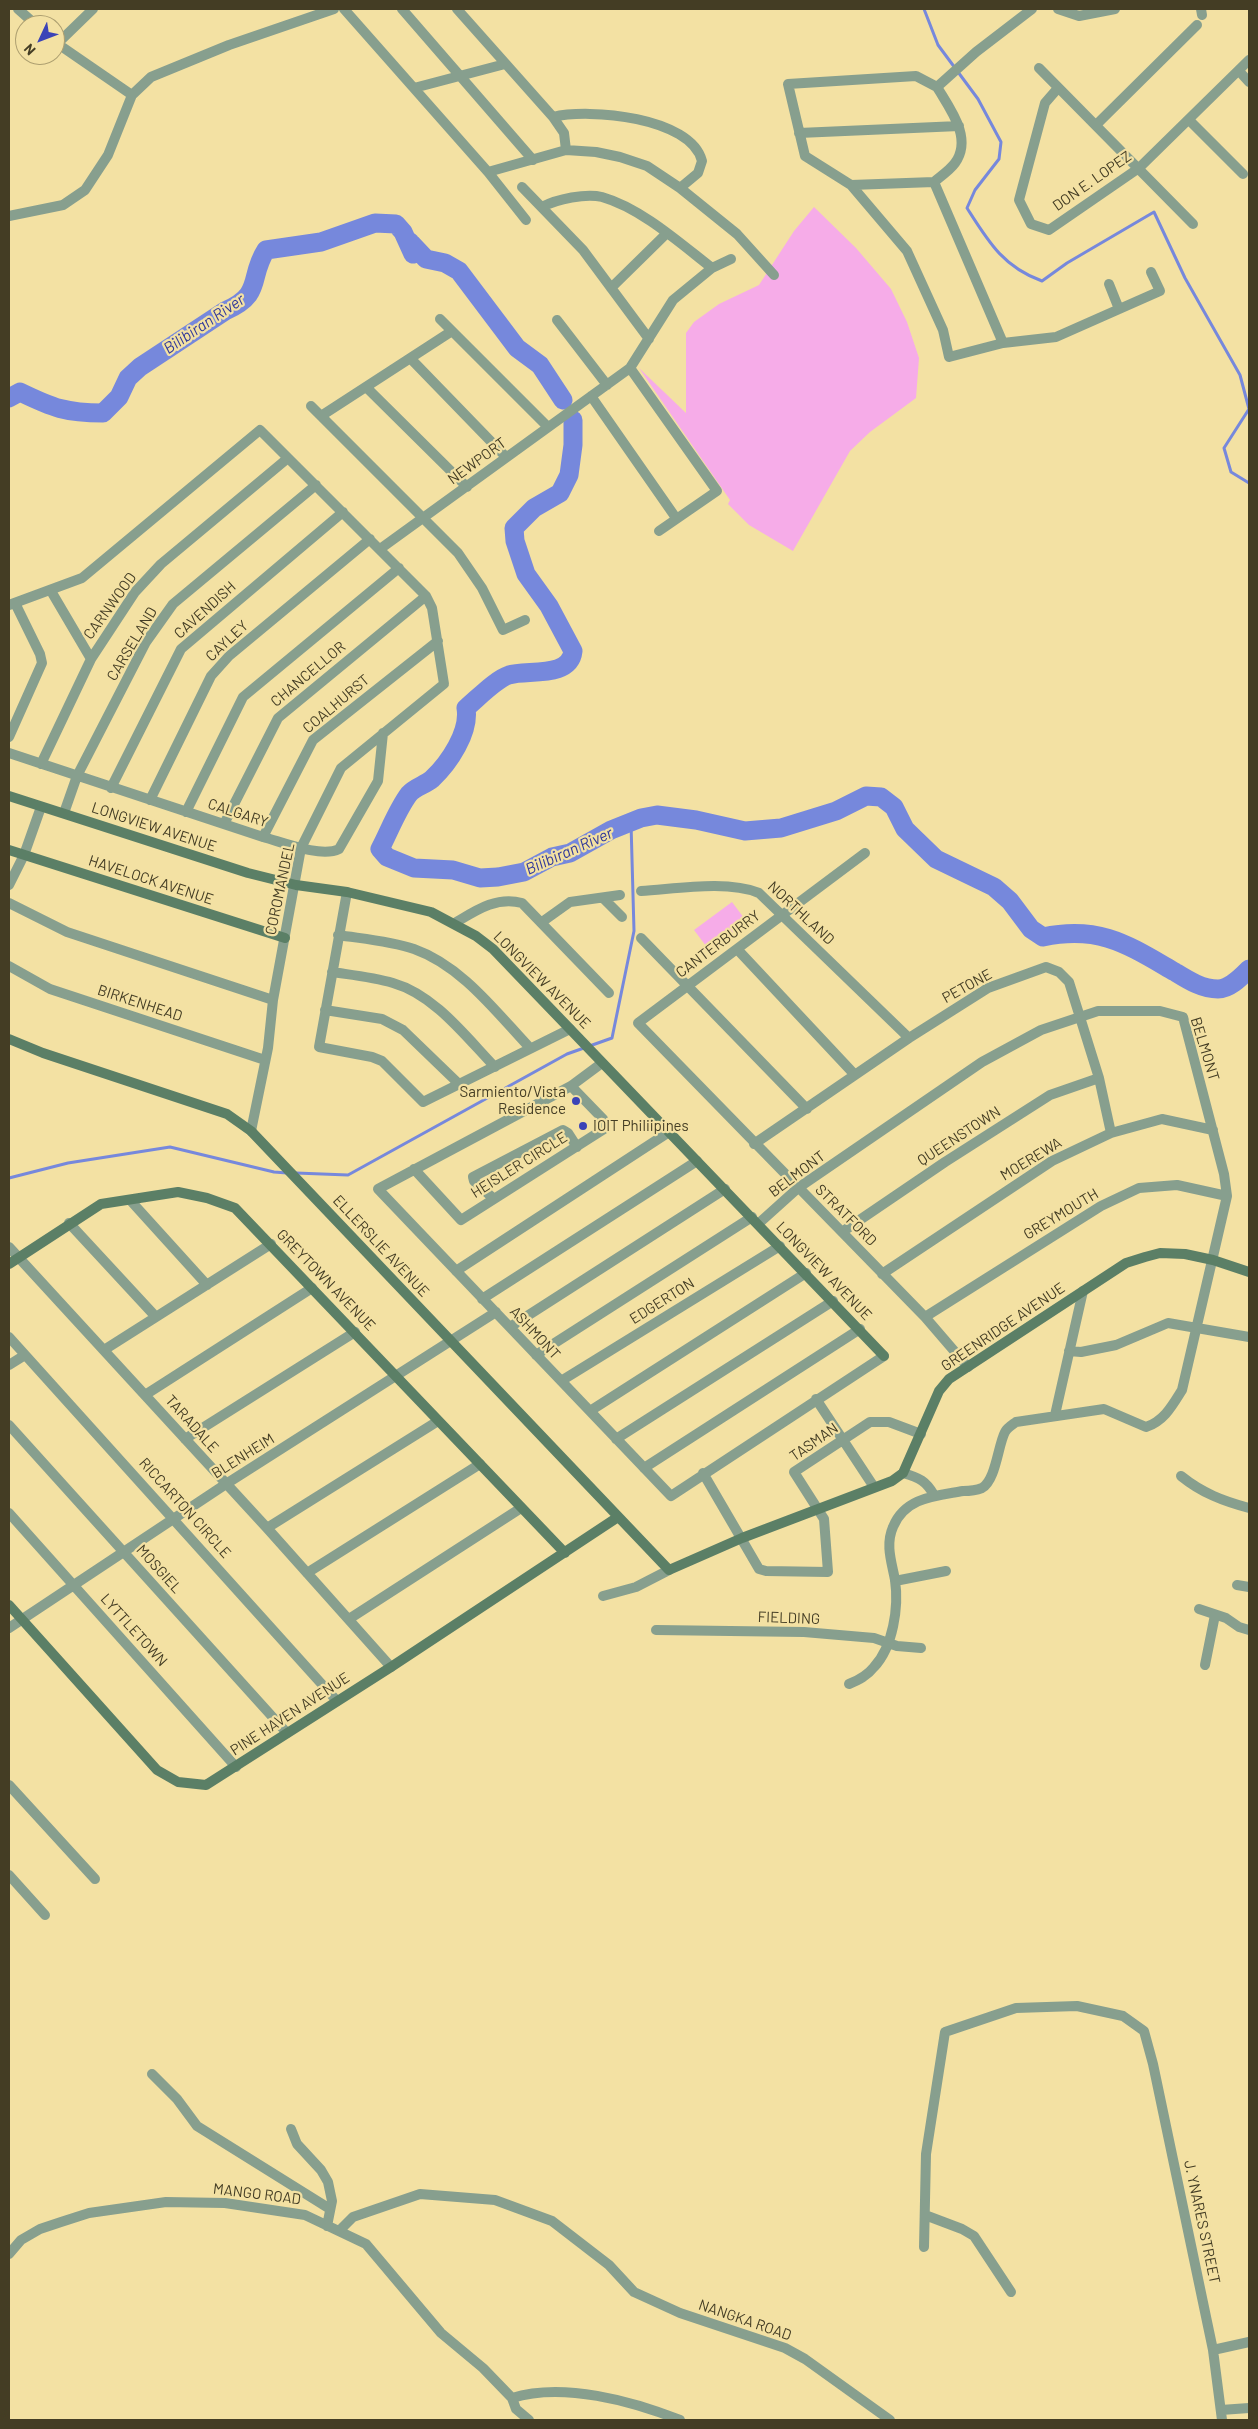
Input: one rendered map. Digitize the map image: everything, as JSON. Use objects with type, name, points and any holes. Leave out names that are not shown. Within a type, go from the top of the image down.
[{"type":"street","points":[[65,35],[93,9]]},
{"type":"street","points":[[9,216],[63,206],[85,190],[108,155],[132,95],[151,78],[229,45],[334,9]]},
{"type":"street","points":[[344,9],[488,172],[526,220]]},
{"type":"street","points":[[402,9],[534,160]]},
{"type":"street","points":[[457,9],[553,117],[564,133],[566,150]]},
{"type":"street","points":[[937,87],[976,52],[1030,9]]},
{"type":"street","points":[[1058,9],[1079,16],[1115,9]]},
{"type":"street","points":[[1096,125],[1197,25]]},
{"type":"street","points":[[65,49],[132,95]]},
{"type":"street","name":"DON E. LOPEZ","points":[[1058,88],[1045,103],[1019,200],[1031,224],[1049,230],[1139,168],[1249,60]]},
{"type":"street","points":[[414,88],[505,64]]},
{"type":"street","points":[[1039,68],[1193,224]]},
{"type":"street","points":[[1239,71],[1249,82]]},
{"type":"street","points":[[851,185],[934,182],[955,163],[962,141],[959,126],[937,87],[916,76],[788,84],[806,156],[851,185],[907,251],[943,330],[949,357],[1003,343],[1056,337],[1160,291],[1151,272]]},
{"type":"street","points":[[553,117],[568,113],[604,113],[643,121],[679,135],[696,146],[702,161],[698,173],[680,188]]},
{"type":"street","points":[[1189,120],[1243,174]]},
{"type":"street","points":[[799,132],[959,126]]},
{"type":"street","points":[[488,172],[566,150],[596,152],[620,157],[646,166],[680,188],[737,234],[774,275]]},
{"type":"street","points":[[934,182],[1003,343]]},
{"type":"street","points":[[522,187],[582,250],[649,339]]},
{"type":"street","points":[[542,207],[566,198],[601,197],[624,206],[668,233],[712,268]]},
{"type":"street","points":[[611,288],[668,233]]},
{"type":"street","points":[[659,531],[717,491],[630,368],[673,300],[712,268],[731,259]]},
{"type":"street","points":[[1109,284],[1119,309]]},
{"type":"street","points":[[440,319],[548,427]]},
{"type":"street","points":[[557,320],[606,385]]},
{"type":"street","points":[[321,416],[452,331]]},
{"type":"street","points":[[411,359],[506,457]]},
{"type":"street","name":"NEWPORT","points":[[380,549],[630,368]]},
{"type":"street","points":[[366,387],[466,487]]},
{"type":"street","points":[[591,396],[676,518]]},
{"type":"street","points":[[311,406],[458,553],[482,588],[503,630],[525,620]]},
{"type":"street","name":"COROMANDEL","points":[[52,591],[82,578],[260,430],[399,568],[426,596],[432,608],[444,684],[341,768],[301,848],[296,885],[251,1131]]},
{"type":"street","name":"CARNWOOD","points":[[41,764],[91,659],[135,592],[161,564],[288,458]]},
{"type":"street","name":"CARSELAND","points":[[64,813],[77,776],[146,642],[174,604],[316,485]]},
{"type":"street","name":"CAVENDISH","points":[[111,788],[181,649],[343,512]]},
{"type":"street","name":"CAYLEY","points":[[150,800],[211,676],[229,656],[370,539]]},
{"type":"street","points":[[186,812],[243,697],[399,568]]},
{"type":"street","points":[[9,737],[42,663],[40,654],[12,604],[52,591],[91,659]]},
{"type":"street","name":"CHANCELLOR","points":[[224,824],[278,718],[426,596]]},
{"type":"street","name":"COALHURST","points":[[263,837],[313,740],[438,640]]},
{"type":"street","name":"CALGARY","points":[[9,753],[263,837],[301,848],[330,853],[339,849],[378,781],[383,733]]},
{"type":"street","name":"LONGVIEW AVENUE","points":[[9,796],[248,873],[296,885],[346,892],[431,912],[454,923],[493,949],[834,1301],[884,1356],[816,1399]]},
{"type":"street","points":[[9,885],[24,855],[41,807]]},
{"type":"street","name":"HAVELOCK AVENUE","points":[[9,850],[285,938]]},
{"type":"street","name":"CANTERBURRY","points":[[638,1023],[865,853]]},
{"type":"street","name":"NORTHLAND","points":[[641,891],[727,887],[748,888],[759,893],[909,1038]]},
{"type":"street","points":[[346,892],[319,1047],[372,1056],[382,1061],[424,1102],[570,1029]]},
{"type":"street","points":[[542,922],[570,902],[620,895]]},
{"type":"street","points":[[603,898],[622,917]]},
{"type":"street","points":[[454,923],[486,904],[514,901],[522,903],[609,993]]},
{"type":"street","points":[[9,903],[67,932],[274,1000]]},
{"type":"street","points":[[338,935],[382,941],[434,958],[452,969],[530,1048]]},
{"type":"street","points":[[641,938],[807,1109]]},
{"type":"street","points":[[737,949],[855,1075]]},
{"type":"street","name":"BIRKENHEAD","points":[[9,966],[50,989],[265,1060]]},
{"type":"street","name":"PETONE","points":[[754,1144],[909,1038],[988,988],[1046,967],[1059,972],[1069,982],[1081,1016],[1111,1133]]},
{"type":"street","points":[[332,972],[393,983],[425,998],[495,1067]]},
{"type":"street","points":[[325,1010],[382,1019],[403,1030],[460,1085]]},
{"type":"street","name":"BELMONT","points":[[536,1356],[755,1220],[798,1188],[982,1062],[1042,1030],[1098,1011],[1160,1011],[1183,1018],[1213,1130],[1227,1196],[1182,1390],[1170,1410],[1154,1424],[1146,1427],[1104,1408],[1016,1422],[1005,1431],[989,1480],[982,1488],[934,1495]]},
{"type":"street","name":"STRATFORD","points":[[638,1023],[754,1144],[925,1317],[968,1367]]},
{"type":"street","name":"ELLERSLIE AVENUE","points":[[9,1039],[42,1053],[227,1114],[251,1131],[669,1570]]},
{"type":"street","points":[[414,1169],[571,1086],[602,1063]]},
{"type":"street","name":"QUEENSTOWN","points":[[842,1232],[945,1162],[1050,1096],[1098,1078]]},
{"type":"street","name":"HEISLER CIRCLE","points":[[414,1169],[462,1220],[604,1129],[603,1119],[571,1086]]},
{"type":"street","name":"MOEREWA","points":[[882,1274],[1052,1161],[1111,1133],[1162,1119],[1213,1130]]},
{"type":"street","points":[[494,1199],[474,1181],[474,1177],[563,1130],[568,1133],[577,1146]]},
{"type":"street","points":[[456,1271],[669,1132]]},
{"type":"street","points":[[482,1298],[697,1160]]},
{"type":"street","name":"ASHMONT","points":[[414,1169],[378,1189],[671,1496],[703,1473]]},
{"type":"street","name":"GREYMOUTH","points":[[925,1317],[1101,1206],[1139,1188],[1176,1185],[1227,1196]]},
{"type":"street","points":[[510,1327],[725,1189]]},
{"type":"street","name":"GREYTOWN AVENUE","points":[[9,1264],[69,1223],[101,1204],[178,1192],[207,1198],[235,1208],[565,1553]]},
{"type":"street","points":[[130,1200],[207,1285]]},
{"type":"street","points":[[69,1223],[156,1318]]},
{"type":"street","points":[[104,1350],[271,1244]]},
{"type":"street","name":"EDGERTON","points":[[560,1381],[780,1246]]},
{"type":"street","name":"TARADALE","points":[[9,1247],[267,1528],[391,1668]]},
{"type":"street","name":"GREENRIDGE AVENUE","points":[[904,1473],[939,1391],[949,1379],[1126,1263],[1160,1253],[1185,1254],[1213,1260],[1249,1272]]},
{"type":"street","points":[[590,1411],[806,1273]]},
{"type":"street","points":[[145,1395],[312,1288]]},
{"type":"street","points":[[1055,1415],[1083,1291]]},
{"type":"street","points":[[616,1439],[834,1301]]},
{"type":"street","name":"BLENHEIM","points":[[9,1628],[226,1484],[496,1312]]},
{"type":"street","points":[[1069,1351],[1081,1352],[1116,1345],[1168,1323],[1196,1326],[1249,1337]]},
{"type":"street","points":[[644,1468],[860,1329]]},
{"type":"street","points":[[184,1439],[354,1332]]},
{"type":"street","name":"RICCARTON CIRCLE","points":[[9,1337],[337,1701]]},
{"type":"street","points":[[9,1365],[24,1355]]},
{"type":"street","points":[[703,1473],[816,1399],[874,1487]]},
{"type":"street","points":[[267,1528],[438,1420]]},
{"type":"street","name":"TASMAN","points":[[703,1473],[759,1569],[766,1571],[828,1572],[824,1519],[794,1472],[870,1422],[889,1422],[920,1434]]},
{"type":"street","name":"MOSGIEL","points":[[9,1425],[288,1732]]},
{"type":"street","points":[[307,1573],[480,1464]]},
{"type":"street","points":[[603,1596],[636,1587],[669,1570],[742,1538],[892,1481],[904,1473],[921,1478],[927,1483],[934,1495],[921,1499],[908,1507],[892,1528],[890,1558],[895,1581],[896,1609],[887,1642],[882,1656],[874,1668],[863,1678],[849,1684]]},
{"type":"street","points":[[1181,1476],[1196,1488],[1224,1501],[1249,1508]]},
{"type":"street","points":[[1224,1501],[1249,1501]]},
{"type":"street","points":[[349,1619],[521,1508]]},
{"type":"street","name":"LYTTLETOWN","points":[[9,1513],[236,1767]]},
{"type":"street","name":"PINE HAVEN AVENUE","points":[[9,1605],[157,1770],[178,1782],[206,1785],[391,1668],[618,1517]]},
{"type":"street","points":[[895,1581],[946,1570]]},
{"type":"street","points":[[1237,1585],[1249,1587]]},
{"type":"street","points":[[1199,1609],[1249,1630]]},
{"type":"street","points":[[1205,1665],[1215,1615]]},
{"type":"street","name":"FIELDING","points":[[656,1630],[804,1632],[874,1638],[897,1646],[920,1648]]},
{"type":"street","points":[[9,1785],[95,1879]]},
{"type":"street","points":[[9,1874],[46,1915]]},
{"type":"street","name":"J. YNARES STREET","points":[[925,2215],[926,2154],[945,2032],[980,2018],[1016,2008],[1077,2006],[1123,2016],[1144,2031],[1154,2064],[1213,2350],[1222,2415]]},
{"type":"street","points":[[152,2074],[178,2099],[197,2126],[330,2209]]},
{"type":"street","points":[[291,2129],[297,2144],[321,2170],[328,2182],[332,2201],[327,2226]]},
{"type":"street","name":"NANGKA ROAD","points":[[339,2231],[353,2217],[420,2194],[495,2200],[552,2221],[609,2265],[634,2292],[680,2313],[785,2348],[805,2359],[890,2420]]},
{"type":"street","name":"MANGO ROAD","points":[[21,2240],[40,2229],[89,2213],[166,2202],[225,2203],[305,2216],[366,2244],[441,2333],[483,2368],[512,2398],[516,2409],[529,2420]]},
{"type":"street","points":[[924,2247],[925,2215],[962,2229],[974,2236],[1011,2292]]},
{"type":"street","points":[[9,2241],[21,2240]]},
{"type":"street","points":[[9,2254],[21,2240]]},
{"type":"street","points":[[1213,2350],[1249,2342]]},
{"type":"street","points":[[512,2398],[524,2395],[567,2392],[628,2402],[680,2420]]},
{"type":"street","points":[[1222,2415],[1249,2408]]},
{"type":"shaded area","points":[[814,207],[856,248],[891,289],[907,322],[919,358],[916,398],[870,432],[850,451],[793,551],[749,525],[728,504],[730,500],[639,368],[686,413],[686,333],[694,322],[719,304],[759,285],[794,231]]},
{"type":"shaded area","points":[[732,902],[747,922],[709,950],[694,930]]},
{"type":"waterway","points":[[924,9],[938,45],[978,99],[1001,142],[999,159],[975,190],[967,208],[982,231],[998,252],[1007,260],[1028,275],[1042,281],[1067,263],[1154,212],[1185,278],[1240,375],[1249,409],[1224,448],[1231,472],[1249,483]]},
{"type":"waterway","name":"Bilibiran River","points":[[9,398],[20,392],[69,411],[103,413],[119,397],[128,378],[140,367],[245,298],[250,292],[257,269],[266,250],[321,242],[375,223],[396,224],[403,232],[413,254],[410,242]]},
{"type":"waterway","name":"Bilibiran River","points":[[410,242],[426,259],[445,263],[459,271],[517,348],[540,365],[563,400]]},
{"type":"waterway","name":"Bilibiran River","points":[[573,420],[573,445],[569,475],[560,493],[534,508],[514,528],[515,541],[526,574],[549,606],[573,651],[570,660],[564,666],[556,669],[517,673],[504,677],[466,708],[465,727],[451,756],[432,779],[409,794],[397,814],[380,849],[387,857],[414,868],[453,870],[480,878],[498,877],[524,872],[552,857],[570,853],[611,830],[641,818],[657,815],[696,820],[745,831],[781,828],[836,811],[866,796],[881,797],[894,807],[905,829],[936,859],[994,887],[1010,901],[1031,929],[1043,937],[1081,934],[1113,940],[1143,953],[1195,984],[1212,989],[1231,985],[1249,969]]},
{"type":"waterway","points":[[296,1173],[348,1175],[567,1054],[612,1038],[634,931],[631,823]]},
{"type":"waterway","points":[[9,1178],[68,1163],[170,1147],[274,1172],[287,1173]]},
{"type":"place","name":"Sarmiento/Vista Residence","points":[[576,1101]]},
{"type":"place","name":"IOIT Philiipines","points":[[583,1126]]}]
